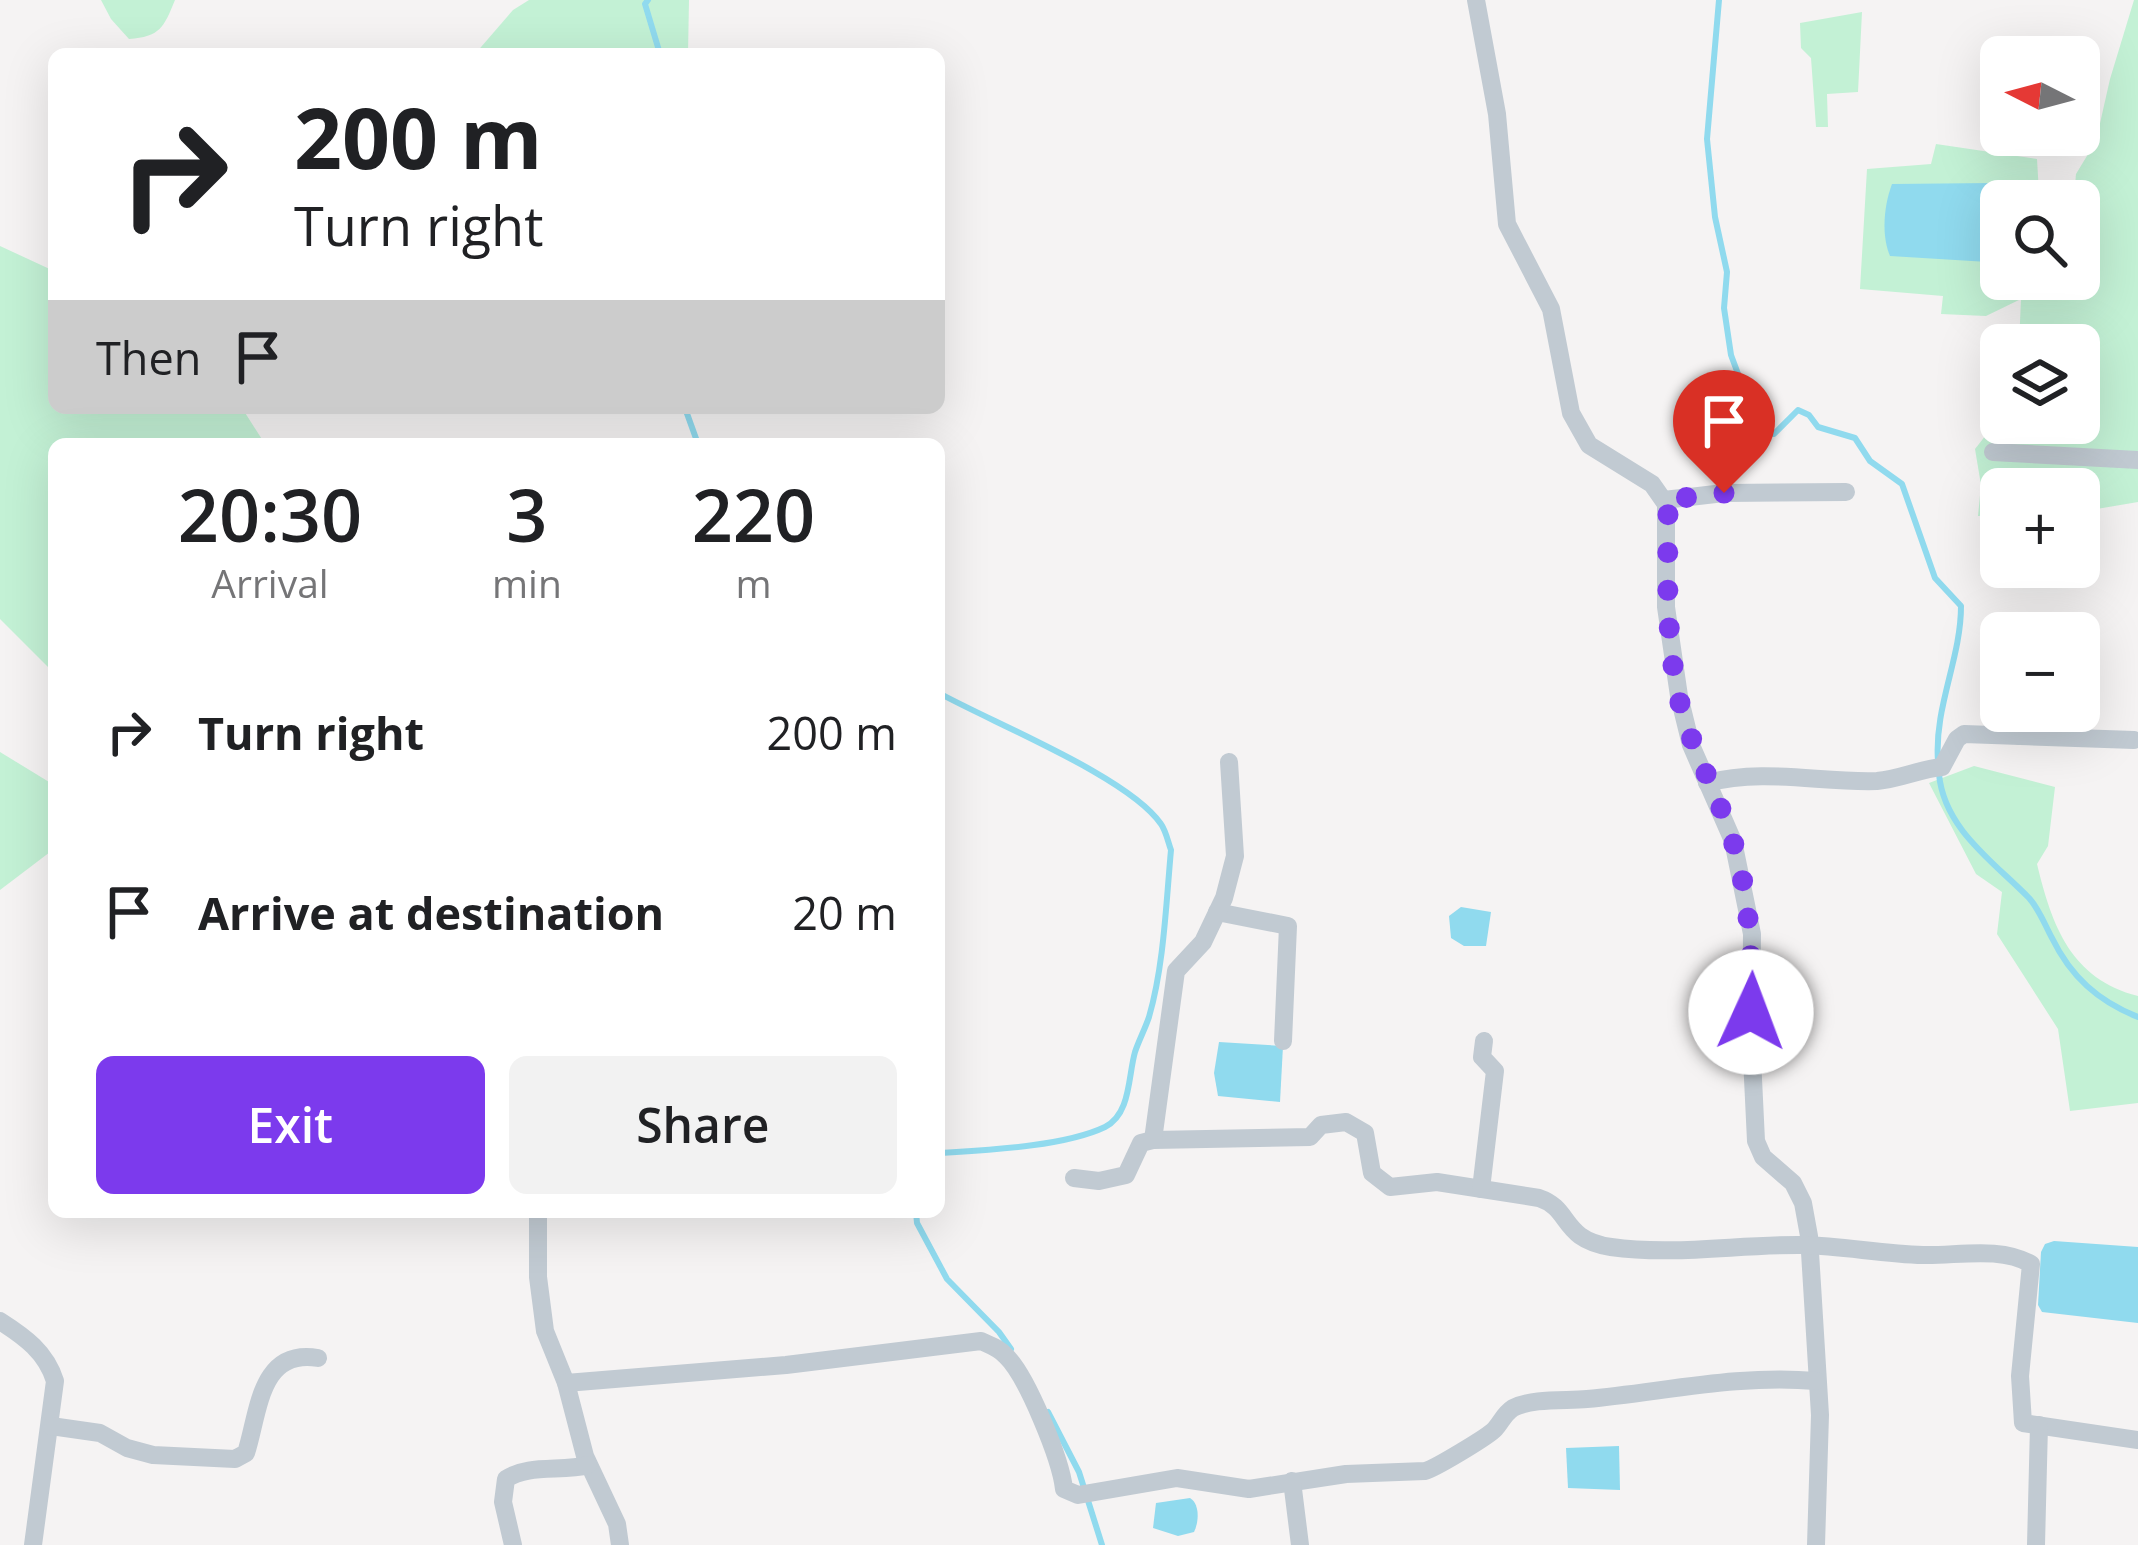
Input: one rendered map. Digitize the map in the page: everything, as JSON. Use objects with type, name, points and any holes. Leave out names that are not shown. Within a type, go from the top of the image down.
[{"type":"street","points":[[1477,0],[1497,114],[1507,224],[1551,309],[1571,413],[1589,445],[1642,476],[1664,500],[1668,514],[1666,607],[1671,649],[1691,745],[1733,842],[1752,934],[1750,1036],[1756,1141],[1763,1157],[1793,1183],[1804,1203],[1820,1415],[1816,1545]]},
{"type":"street","points":[[1993,452],[2138,460]]},
{"type":"street","points":[[1664,500],[1724,493],[1846,492]]},
{"type":"street","points":[[1707,783],[1793,776],[1881,781],[1935,768],[1964,734],[2134,740]]},
{"type":"street","points":[[1153,1140],[1176,971],[1203,942],[1234,856],[1229,761]]},
{"type":"street","points":[[1217,912],[1288,926],[1283,1041]]},
{"type":"street","points":[[1481,1189],[1495,1071],[1482,1057],[1484,1041]]},
{"type":"street","points":[[1074,1178],[1126,1175],[1141,1143],[1153,1140],[1310,1137],[1321,1125],[1346,1122],[1365,1133],[1372,1173],[1390,1187],[1437,1181],[1553,1202],[1576,1235],[1612,1247],[1809,1245],[2021,1258],[2031,1264],[2020,1376],[2023,1423],[2138,1440]]},
{"type":"street","points":[[538,1218],[540,1304],[551,1349],[566,1383],[588,1465],[617,1524],[620,1545]]},
{"type":"street","points":[[0,1321],[47,1360],[56,1381],[33,1545]]},
{"type":"street","points":[[566,1383],[786,1365],[981,1341],[1013,1364],[1054,1448],[1064,1489],[1078,1495],[1177,1478],[1232,1489],[1438,1468],[1523,1404],[1642,1393],[1682,1384],[1777,1378],[1816,1381]]},
{"type":"street","points":[[51,1426],[100,1433],[153,1455],[235,1460],[246,1453],[262,1389],[272,1372],[299,1356],[318,1358]]},
{"type":"street","points":[[2036,1545],[2039,1425]]},
{"type":"street","points":[[513,1545],[503,1502],[506,1479],[527,1471],[588,1465]]},
{"type":"street","points":[[1292,1481],[1300,1545]]},
{"type":"green space","points":[[101,0],[175,0],[160,29],[129,39]]},
{"type":"green space","points":[[529,0],[689,0],[688,48],[480,48],[513,10]]},
{"type":"green space","points":[[2134,0],[2138,0],[2138,502],[2100,508],[2100,468],[1980,468],[1980,479],[1975,449],[1980,443],[2100,444],[2100,324],[2020,324],[2021,300],[2100,300],[2100,180],[2075,180],[2087,156],[2100,156],[2100,123]]},
{"type":"green space","points":[[1862,12],[1858,92],[1827,94],[1828,127],[1816,127],[1811,58],[1801,48],[1800,23]]},
{"type":"green space","points":[[1936,144],[1980,151],[1980,156],[2037,159],[2038,180],[1980,180],[1980,300],[2019,300],[1986,316],[1941,314],[1943,296],[1860,289],[1867,169],[1931,164]]},
{"type":"green space","points":[[0,246],[48,268],[48,414],[246,414],[261,438],[48,438],[48,667],[0,619]]},
{"type":"green space","points":[[0,752],[48,781],[48,854],[0,890]]},
{"type":"green space","points":[[1974,766],[2055,787],[2048,846],[2037,864],[2043,887],[2058,929],[2081,963],[2115,988],[2138,996],[2138,1103],[2070,1111],[2058,1029],[1997,934],[2002,892],[1976,874],[1929,783]]},
{"type":"water","points":[[1980,183],[1980,262],[1890,256],[1885,220],[1892,184]]},
{"type":"water","points":[[1461,907],[1491,912],[1486,946],[1464,946],[1451,938],[1449,916]]},
{"type":"water","points":[[1219,1042],[1283,1046],[1280,1102],[1218,1096],[1214,1073]]},
{"type":"water","points":[[2054,1241],[2138,1247],[2138,1323],[2042,1312],[2038,1305],[2041,1252]]},
{"type":"water","points":[[1619,1446],[1620,1490],[1568,1488],[1566,1448]]},
{"type":"water","points":[[1190,1498],[1198,1513],[1194,1532],[1178,1536],[1153,1528],[1156,1503]]},
{"type":"waterway","points":[[648,0],[645,4],[658,48]]},
{"type":"waterway","points":[[1719,0],[1707,139],[1715,217],[1727,272],[1724,308],[1731,355],[1757,425],[1774,434],[1798,410],[1818,427],[1855,438],[1870,461],[1902,484],[1935,578],[1961,606],[1940,721],[1938,761]]},
{"type":"waterway","points":[[687,414],[696,438]]},
{"type":"waterway","points":[[945,696],[1120,788],[1161,824],[1171,850],[1158,977],[1120,1113],[1105,1127],[1068,1139],[945,1152]]},
{"type":"waterway","points":[[1939,774],[1960,828],[2033,902],[2077,976],[2098,995],[2138,1017]]},
{"type":"waterway","points":[[917,1218],[947,1279],[1011,1349]]},
{"type":"waterway","points":[[1048,1412],[1079,1472],[1102,1545]]},
{"type":"route","points":[[1724,493],[1664,500],[1668,514],[1666,607],[1691,745],[1725,819],[1740,873],[1752,934],[1751,1012]]}]
